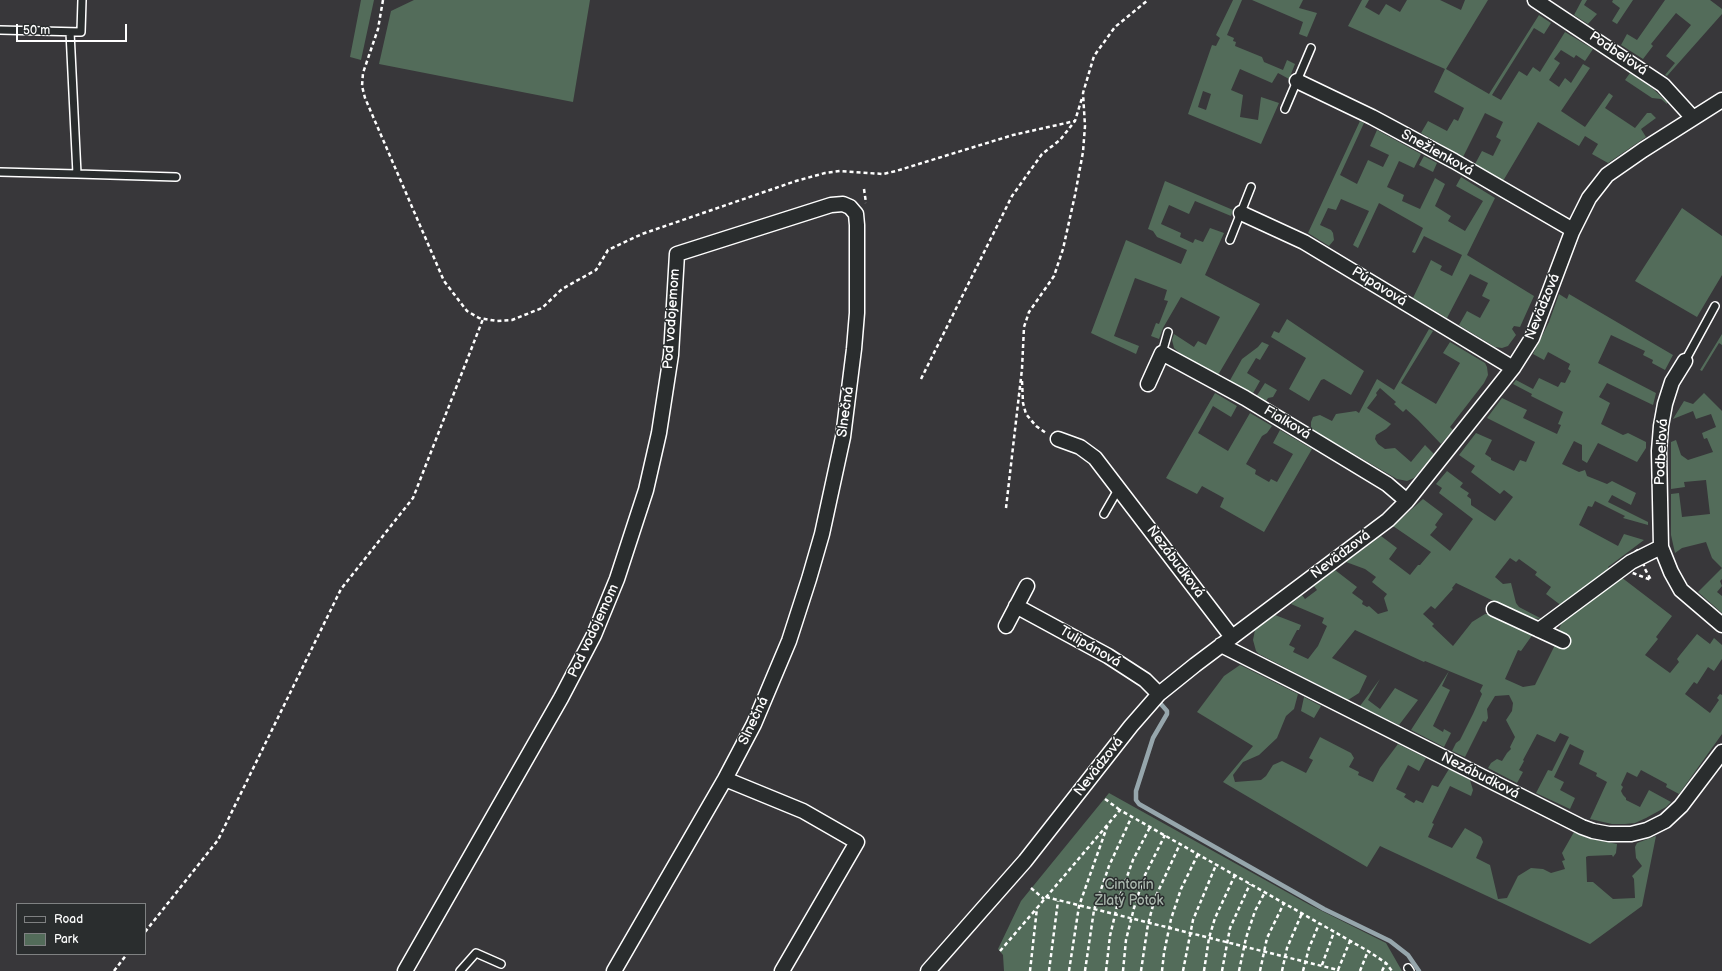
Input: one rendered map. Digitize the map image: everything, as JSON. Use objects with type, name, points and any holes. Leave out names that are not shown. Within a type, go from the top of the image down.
[{"type":"street","name":"Podbeľová","points":[[1535,0],[1664,85],[1693,118]]},
{"type":"street","name":"Snežienková","points":[[1298,81],[1372,117],[1420,143],[1573,230]]},
{"type":"street","name":"Nevädzová","points":[[928,971],[1025,861],[1131,726],[1159,694],[1221,645],[1388,520],[1407,501],[1513,368],[1532,338],[1573,230],[1589,198],[1608,175],[1643,150],[1722,100]]},
{"type":"street","name":"Slnečná","points":[[614,971],[725,779],[754,724],[789,641],[822,534],[843,437],[854,349],[858,254],[856,214],[850,207],[843,204],[831,205],[677,254]]},
{"type":"street","name":"Púpavová","points":[[1242,213],[1304,242],[1513,368]]},
{"type":"street","name":"Pod vodojemom","points":[[405,971],[561,698],[594,635],[617,579],[644,498],[659,433],[670,355],[677,254]]},
{"type":"street","points":[[1148,384],[1162,353]]},
{"type":"street","name":"Fialková","points":[[1162,353],[1245,398],[1387,484],[1407,501]]},
{"type":"street","name":"Podbeľová","points":[[1685,361],[1672,382],[1665,404],[1661,426],[1659,451],[1661,547],[1670,572],[1681,590],[1722,625]]},
{"type":"street","name":"Nezábudková","points":[[1058,439],[1080,447],[1095,458],[1232,637]]},
{"type":"street","points":[[1539,630],[1631,562],[1661,547]]},
{"type":"street","points":[[1006,626],[1027,586]]},
{"type":"street","name":"Tulipánová","points":[[1016,606],[1108,656],[1145,680],[1159,694]]},
{"type":"street","points":[[1494,609],[1563,641]]},
{"type":"street","name":"Nezábudková","points":[[1221,645],[1582,827],[1593,831],[1609,834],[1631,834],[1647,830],[1665,821],[1681,806],[1722,752]]},
{"type":"street","points":[[725,779],[803,811],[857,842],[782,971]]},
{"type":"lane","points":[[0,30],[81,32],[82,0]]},
{"type":"lane","points":[[70,32],[77,174]]},
{"type":"lane","points":[[1285,109],[1311,48]]},
{"type":"lane","points":[[0,172],[176,177]]},
{"type":"lane","points":[[1230,240],[1242,213],[1251,187]]},
{"type":"lane","points":[[1685,361],[1715,306]]},
{"type":"lane","points":[[1162,353],[1168,332]]},
{"type":"lane","points":[[1104,514],[1119,488]]},
{"type":"lane","points":[[460,971],[476,953],[501,964]]},
{"type":"path","points":[[383,0],[378,29],[363,73],[362,86],[365,98],[444,281],[467,311],[483,319],[497,321],[512,320],[528,315],[542,308],[567,286],[596,270],[608,250],[614,246],[642,234],[796,181],[840,171],[871,174],[896,171],[1006,137],[1075,121]]},
{"type":"path","points":[[922,380],[1012,196],[1042,154],[1060,140],[1080,112],[1083,93],[1094,56],[1115,27],[1148,0]]},
{"type":"path","points":[[1058,439],[1036,426],[1026,414],[1023,403],[1022,347],[1027,317],[1040,294],[1054,276],[1075,195],[1083,152],[1085,126],[1083,93]]},
{"type":"path","points":[[864,189],[866,208]]},
{"type":"path","points":[[146,931],[218,840],[341,589],[413,498],[483,319]]},
{"type":"path","points":[[1006,508],[1022,369]]},
{"type":"path","points":[[1105,799],[1120,810],[1368,951],[1386,963],[1392,971]]},
{"type":"path","points":[[1000,951],[1120,810]]},
{"type":"path","points":[[1085,971],[1094,910],[1111,859],[1132,816]]},
{"type":"path","points":[[1069,971],[1079,906],[1109,822]]},
{"type":"path","points":[[1106,971],[1114,915],[1129,870],[1150,827]]},
{"type":"path","points":[[1123,971],[1131,919],[1144,877],[1165,836]]},
{"type":"path","points":[[1141,971],[1148,924],[1161,883],[1180,844]]},
{"type":"path","points":[[1162,971],[1168,928],[1181,889],[1198,854]]},
{"type":"path","points":[[1183,971],[1189,933],[1202,895],[1216,864]]},
{"type":"path","points":[[1204,971],[1209,938],[1220,905],[1235,875]]},
{"type":"path","points":[[1222,971],[1226,942],[1235,914],[1250,884]]},
{"type":"path","points":[[1031,888],[1045,898],[1338,970],[1350,941]]},
{"type":"path","points":[[1239,971],[1243,947],[1256,911],[1265,892]]},
{"type":"path","points":[[1049,971],[1058,901]]},
{"type":"path","points":[[1260,971],[1263,952],[1274,922],[1284,903]]},
{"type":"path","points":[[1030,971],[1037,908]]},
{"type":"path","points":[[1282,971],[1284,956],[1302,914]]},
{"type":"path","points":[[1302,971],[1304,962],[1320,924]]},
{"type":"path","points":[[1322,965],[1334,932]]},
{"type":"path","points":[[1360,971],[1368,951]]},
{"type":"path","points":[[114,971],[126,955]]},
{"type":"path","points":[[1382,971],[1386,963]]},
{"type":"green space","points":[[361,0],[374,0],[361,60],[350,57]]},
{"type":"green space","points":[[414,0],[590,0],[573,102],[379,64],[391,11]]},
{"type":"green space","points":[[1233,0],[1242,0],[1227,35],[1234,38],[1233,41],[1236,42],[1235,46],[1262,57],[1264,62],[1283,70],[1287,60],[1295,64],[1289,79],[1278,73],[1272,83],[1240,69],[1231,90],[1243,95],[1240,117],[1258,120],[1261,97],[1279,103],[1261,144],[1188,114],[1212,45],[1216,46],[1220,38],[1216,35]],"holes":[[[1203,91],[1211,94],[1206,110],[1198,107]]]},
{"type":"green space","points":[[1252,0],[1303,0],[1299,8],[1317,13],[1307,37],[1299,34],[1303,22]]},
{"type":"green space","points":[[1362,0],[1369,0],[1365,7],[1379,15],[1386,4],[1400,12],[1407,0],[1440,0],[1461,10],[1465,0],[1488,0],[1446,69],[1489,94],[1539,15],[1551,23],[1544,34],[1534,28],[1492,95],[1501,100],[1519,71],[1527,76],[1533,67],[1540,72],[1565,32],[1593,49],[1585,61],[1576,55],[1574,58],[1561,50],[1554,59],[1560,63],[1549,80],[1559,87],[1565,78],[1571,83],[1583,64],[1590,68],[1561,111],[1585,127],[1609,93],[1613,96],[1605,108],[1635,128],[1647,113],[1651,113],[1656,118],[1641,129],[1646,137],[1608,163],[1592,154],[1598,144],[1585,136],[1579,146],[1538,122],[1503,181],[1475,164],[1482,151],[1493,156],[1501,140],[1496,137],[1503,122],[1485,113],[1463,157],[1421,133],[1428,121],[1447,131],[1454,119],[1458,121],[1464,108],[1434,92],[1445,69],[1348,26]]},
{"type":"green space","points":[[1582,0],[1587,0],[1584,5],[1597,14],[1588,24],[1574,15]]},
{"type":"green space","points":[[1613,0],[1633,0],[1617,24],[1612,21],[1620,8],[1612,2]]},
{"type":"green space","points":[[1665,0],[1710,0],[1722,9],[1722,14],[1667,76],[1665,75],[1675,63],[1666,56],[1691,25],[1676,13],[1651,44],[1653,46],[1643,59],[1621,45],[1627,34],[1637,40]]},
{"type":"green space","points":[[1630,73],[1652,88],[1667,102],[1667,104],[1661,99],[1652,98],[1625,80]]},
{"type":"green space","points":[[1360,121],[1364,123],[1340,175],[1357,184],[1368,160],[1383,167],[1389,155],[1370,146],[1377,130],[1421,154],[1414,168],[1399,161],[1387,187],[1404,195],[1402,201],[1420,209],[1435,178],[1445,184],[1435,206],[1451,216],[1448,221],[1465,231],[1483,201],[1456,186],[1461,177],[1495,198],[1467,255],[1534,296],[1520,327],[1514,326],[1512,329],[1516,335],[1508,346],[1502,348],[1495,347],[1459,325],[1467,311],[1480,318],[1490,300],[1482,296],[1488,283],[1470,274],[1447,318],[1413,298],[1431,260],[1442,266],[1440,270],[1452,276],[1462,255],[1424,236],[1415,253],[1412,252],[1423,228],[1379,203],[1358,248],[1353,245],[1369,211],[1341,199],[1336,210],[1328,208],[1320,225],[1331,230],[1333,233],[1334,240],[1329,246],[1308,233]]},
{"type":"green space","points":[[1424,156],[1437,163],[1433,172],[1419,165]]},
{"type":"green space","points":[[1165,181],[1233,210],[1231,216],[1195,201],[1189,214],[1169,205],[1161,224],[1181,233],[1180,237],[1193,243],[1195,239],[1203,242],[1210,228],[1224,233],[1205,275],[1260,304],[1218,375],[1182,355],[1174,348],[1172,340],[1174,334],[1194,347],[1198,341],[1206,345],[1220,317],[1181,297],[1163,328],[1159,339],[1151,336],[1156,323],[1159,324],[1168,301],[1164,300],[1167,290],[1135,278],[1114,336],[1139,346],[1136,354],[1091,333],[1126,240],[1181,264],[1187,250],[1157,237],[1153,231],[1148,229]]},
{"type":"green space","points":[[1682,208],[1722,236],[1722,275],[1697,317],[1635,281]]},
{"type":"green space","points":[[1559,294],[1567,299],[1569,294],[1673,355],[1665,370],[1652,363],[1653,360],[1643,355],[1645,351],[1611,335],[1598,363],[1656,393],[1653,405],[1607,383],[1599,397],[1610,403],[1601,424],[1623,435],[1628,433],[1646,442],[1646,448],[1637,462],[1598,443],[1587,463],[1582,460],[1582,445],[1574,441],[1562,464],[1579,472],[1585,470],[1587,476],[1607,484],[1612,481],[1636,493],[1631,505],[1612,495],[1608,502],[1648,522],[1648,525],[1623,518],[1625,516],[1595,501],[1592,507],[1588,506],[1579,525],[1618,546],[1624,534],[1644,540],[1608,567],[1611,570],[1562,606],[1546,594],[1551,587],[1535,575],[1537,572],[1519,559],[1516,562],[1510,558],[1495,577],[1503,584],[1511,583],[1516,603],[1519,607],[1542,619],[1529,618],[1456,583],[1452,588],[1453,589],[1435,609],[1431,606],[1423,614],[1434,624],[1432,626],[1453,646],[1472,622],[1485,614],[1492,614],[1533,634],[1521,651],[1518,650],[1505,679],[1523,687],[1535,685],[1555,645],[1561,648],[1567,637],[1559,629],[1563,620],[1621,577],[1672,616],[1656,637],[1658,639],[1645,655],[1670,673],[1679,662],[1677,659],[1697,634],[1710,644],[1714,638],[1722,645],[1722,659],[1714,671],[1708,667],[1697,684],[1694,682],[1685,694],[1710,713],[1719,700],[1717,698],[1720,694],[1722,695],[1722,734],[1679,794],[1666,787],[1667,784],[1641,770],[1637,777],[1627,772],[1621,785],[1623,787],[1621,791],[1626,800],[1640,807],[1649,790],[1671,802],[1666,807],[1635,823],[1612,824],[1590,819],[1607,782],[1596,776],[1597,773],[1579,764],[1584,751],[1570,744],[1554,777],[1564,782],[1560,790],[1575,798],[1570,809],[1536,793],[1548,770],[1552,771],[1569,737],[1560,733],[1555,742],[1537,734],[1523,760],[1524,761],[1519,770],[1523,772],[1517,783],[1488,768],[1491,763],[1497,759],[1502,761],[1511,749],[1510,747],[1515,737],[1506,720],[1512,711],[1513,703],[1509,695],[1495,696],[1487,709],[1488,718],[1486,722],[1483,721],[1465,757],[1452,751],[1456,743],[1460,740],[1473,714],[1482,694],[1480,691],[1483,685],[1425,661],[1424,662],[1355,630],[1332,658],[1367,676],[1359,693],[1348,700],[1259,654],[1256,651],[1253,640],[1255,630],[1275,615],[1301,625],[1289,645],[1295,648],[1293,652],[1308,659],[1318,646],[1327,626],[1322,623],[1324,618],[1291,604],[1302,595],[1305,599],[1317,590],[1314,586],[1335,570],[1357,587],[1352,593],[1363,601],[1362,604],[1367,607],[1369,606],[1378,614],[1388,611],[1384,598],[1387,594],[1372,582],[1376,577],[1365,569],[1346,562],[1381,536],[1397,548],[1389,559],[1410,575],[1431,552],[1393,526],[1423,499],[1443,514],[1435,525],[1437,527],[1430,535],[1450,551],[1473,519],[1439,493],[1442,488],[1436,484],[1447,471],[1463,483],[1460,487],[1469,493],[1467,496],[1471,499],[1471,505],[1495,521],[1513,497],[1504,490],[1500,494],[1471,472],[1475,466],[1459,455],[1476,433],[1492,440],[1485,454],[1491,458],[1491,460],[1514,471],[1520,460],[1526,462],[1535,442],[1487,418],[1502,398],[1527,410],[1523,418],[1557,434],[1561,425],[1558,424],[1563,412],[1531,396],[1532,394],[1513,384],[1516,380],[1533,389],[1539,378],[1558,387],[1561,382],[1565,383],[1571,371],[1568,369],[1570,364],[1548,352],[1544,360],[1533,354],[1549,322]]},
{"type":"green space","points":[[1287,319],[1364,371],[1351,395],[1324,379],[1321,380],[1309,401],[1289,389],[1306,358],[1271,337],[1274,331],[1279,333]]},
{"type":"green space","points":[[1429,329],[1433,331],[1401,383],[1436,404],[1460,363],[1443,353],[1450,342],[1485,363],[1488,375],[1484,383],[1450,427],[1453,430],[1441,444],[1406,409],[1403,412],[1394,404],[1396,402],[1380,388],[1376,393],[1377,395],[1367,408],[1391,424],[1376,435],[1375,439],[1378,444],[1385,449],[1395,448],[1411,462],[1425,445],[1434,454],[1414,478],[1407,481],[1397,479],[1311,429],[1313,417],[1320,415],[1332,421],[1336,414],[1356,411],[1359,413],[1377,379],[1394,390]]},
{"type":"green space","points":[[1722,334],[1722,345],[1719,343],[1702,371],[1700,370]]},
{"type":"green space","points":[[1262,342],[1269,345],[1260,360],[1256,358],[1247,373],[1260,381],[1252,395],[1229,382],[1242,359],[1258,347]]},
{"type":"green space","points":[[1265,383],[1277,390],[1273,397],[1268,398],[1265,403],[1256,397]]},
{"type":"green space","points":[[1215,393],[1237,406],[1231,417],[1213,406],[1198,433],[1228,451],[1250,413],[1272,426],[1267,433],[1262,436],[1246,464],[1256,470],[1255,474],[1269,482],[1271,479],[1277,482],[1293,454],[1273,443],[1280,430],[1312,449],[1264,532],[1220,507],[1224,498],[1202,486],[1197,494],[1166,478]]},
{"type":"green space","points":[[1704,393],[1722,411],[1722,568],[1712,558],[1706,542],[1682,548],[1675,553],[1671,535],[1671,494],[1679,493],[1682,517],[1710,514],[1706,480],[1684,482],[1685,487],[1671,489],[1671,442],[1676,440],[1681,455],[1688,460],[1713,452],[1707,438],[1704,439],[1702,433],[1716,427],[1711,414],[1696,419],[1693,411],[1673,419],[1684,401],[1693,404]]},
{"type":"green space","points":[[1722,568],[1722,579],[1720,581],[1722,586],[1717,592],[1722,596],[1722,613],[1698,592]]},
{"type":"green space","points":[[1240,665],[1298,694],[1294,709],[1286,716],[1277,738],[1259,755],[1243,762],[1233,775],[1235,782],[1261,780],[1266,776],[1273,765],[1282,761],[1306,773],[1313,760],[1309,758],[1320,737],[1351,753],[1354,758],[1349,767],[1359,772],[1358,775],[1373,782],[1380,768],[1398,744],[1426,758],[1419,771],[1408,765],[1396,789],[1406,794],[1404,797],[1414,803],[1416,800],[1423,803],[1432,785],[1438,787],[1449,769],[1470,780],[1473,790],[1471,796],[1450,786],[1432,823],[1434,824],[1428,837],[1452,848],[1465,828],[1481,837],[1483,842],[1476,858],[1490,865],[1498,899],[1507,898],[1518,876],[1531,868],[1543,869],[1551,873],[1565,869],[1562,861],[1565,860],[1562,853],[1574,832],[1587,838],[1617,844],[1616,853],[1613,857],[1612,855],[1586,857],[1587,882],[1593,882],[1613,899],[1635,898],[1634,879],[1632,876],[1642,866],[1636,858],[1635,847],[1637,843],[1656,836],[1642,906],[1590,944],[1380,846],[1367,867],[1223,782],[1253,746],[1197,712],[1224,676]]},
{"type":"green space","points":[[1449,671],[1442,686],[1450,690],[1433,726],[1443,732],[1444,729],[1451,733],[1444,747],[1411,730]]},
{"type":"green space","points":[[1380,679],[1368,700],[1380,709],[1395,688],[1418,700],[1399,725],[1360,706]]},
{"type":"green space","points":[[1304,697],[1321,706],[1314,718],[1301,711]]},
{"type":"green space","name":"Cintorín Zlatý Potok","points":[[1109,793],[1310,905],[1386,943],[1402,971],[1004,971],[1003,955],[998,949],[1021,901]]},
{"type":"waterway","points":[[1160,703],[1167,711],[1167,714],[1153,738],[1136,791],[1136,800],[1139,804],[1324,909],[1390,941],[1408,955],[1419,971]]}]
